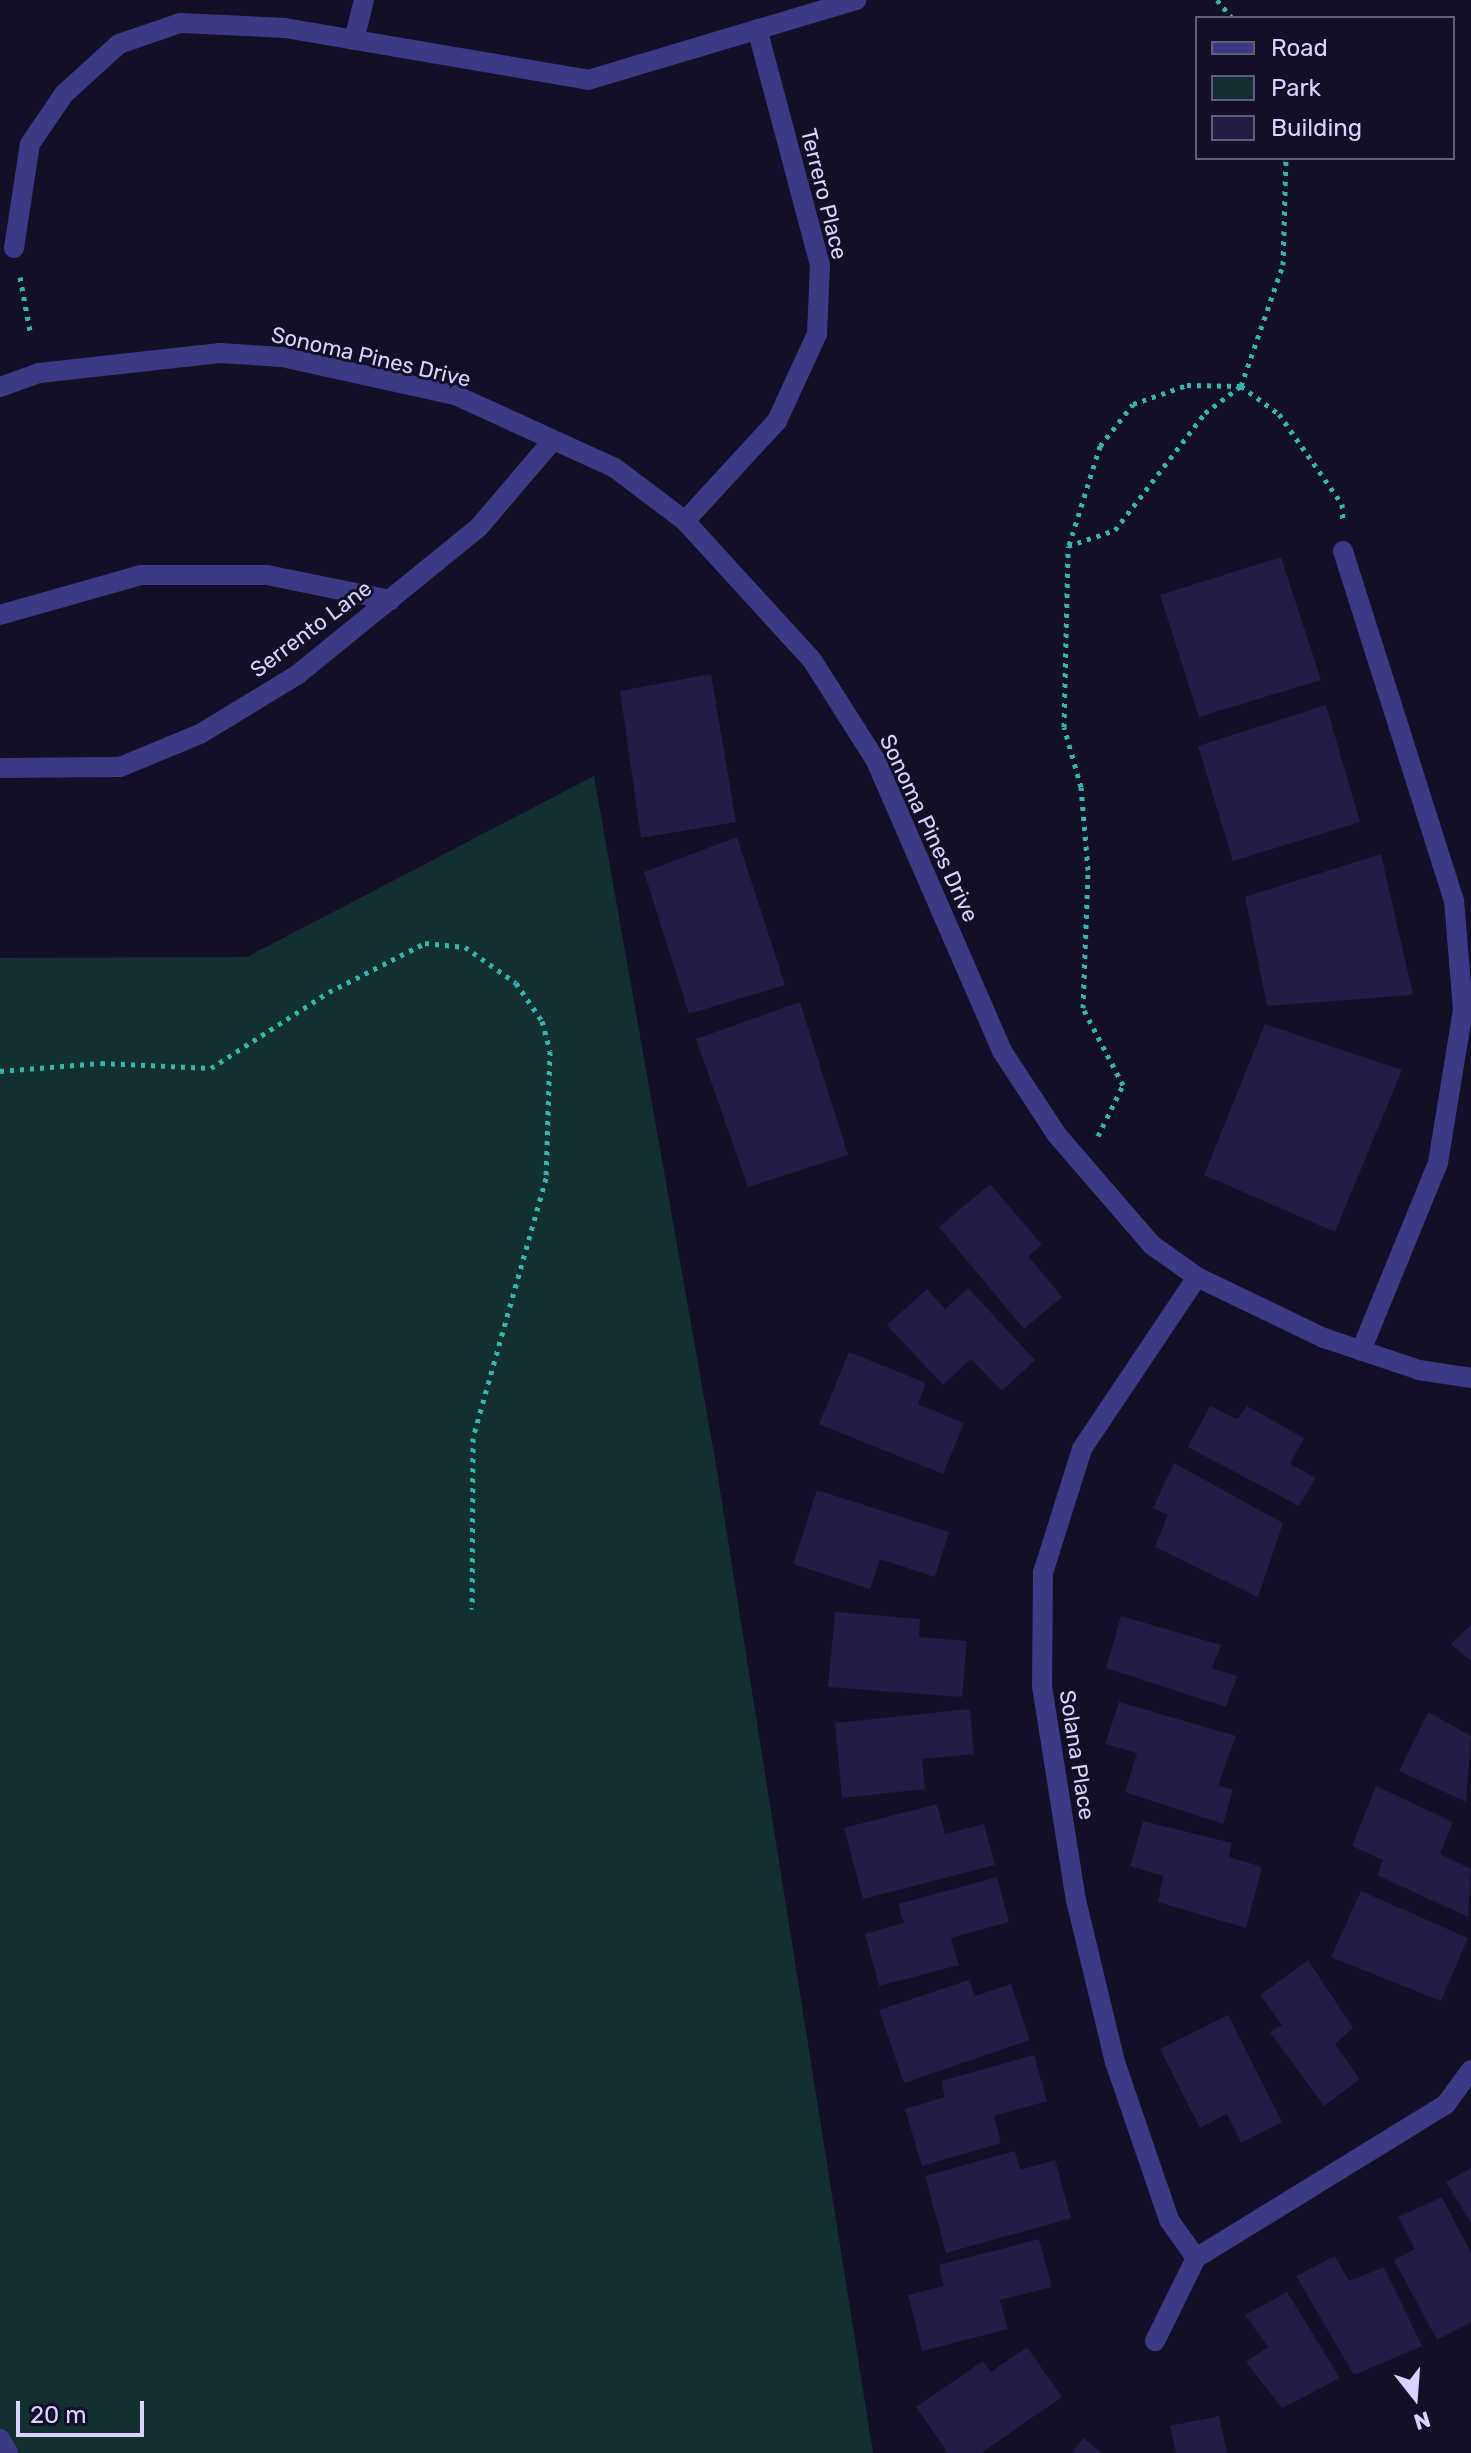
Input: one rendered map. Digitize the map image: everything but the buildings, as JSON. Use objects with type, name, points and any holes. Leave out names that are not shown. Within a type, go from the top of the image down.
[{"type":"street","points":[[354,40],[364,0]]},
{"type":"street","points":[[14,248],[30,144],[64,94],[119,44],[180,23],[354,40],[588,80],[856,0]]},
{"type":"street","name":"Terrero Place","points":[[685,521],[777,421],[817,334],[820,265],[757,29]]},
{"type":"street","name":"Sonoma Pines Drive","points":[[0,387],[39,373],[220,353],[282,357],[455,395],[615,468],[685,521],[812,660],[876,761],[1002,1051],[1083,1166],[1152,1245],[1197,1277],[1361,1351],[1471,1378]]},
{"type":"street","name":"Serrento Lane","points":[[0,768],[120,767],[200,734],[297,675],[479,527],[553,440]]},
{"type":"street","points":[[1343,551],[1454,900],[1463,1010],[1438,1163],[1361,1351]]},
{"type":"street","points":[[0,615],[141,575],[267,575],[390,600]]},
{"type":"street","name":"Solana Place","points":[[1196,2258],[1169,2220],[1115,2062],[1076,1900],[1042,1686],[1043,1573],[1082,1449],[1197,1277]]},
{"type":"street","points":[[1155,2341],[1196,2258],[1446,2104],[1471,2070]]},
{"type":"street","points":[[0,2439],[8,2453]]},
{"type":"path","points":[[1217,0],[1230,16]]},
{"type":"path","points":[[1068,546],[1115,530],[1205,413],[1241,386],[1283,265],[1286,160]]},
{"type":"path","points":[[14,248],[30,331]]},
{"type":"path","points":[[1083,1166],[1123,1085],[1083,1008],[1088,870],[1081,787],[1064,727],[1068,546],[1100,446],[1133,404],[1187,385],[1241,386],[1279,414],[1342,504],[1343,551]]},
{"type":"path","points":[[0,1071],[101,1063],[211,1068],[340,986],[425,943],[465,947],[516,983],[542,1021],[550,1051],[546,1178],[473,1438],[472,1609]]},
{"type":"green space","points":[[594,776],[716,1465],[873,2453],[0,2453],[0,958],[247,957]]}]
